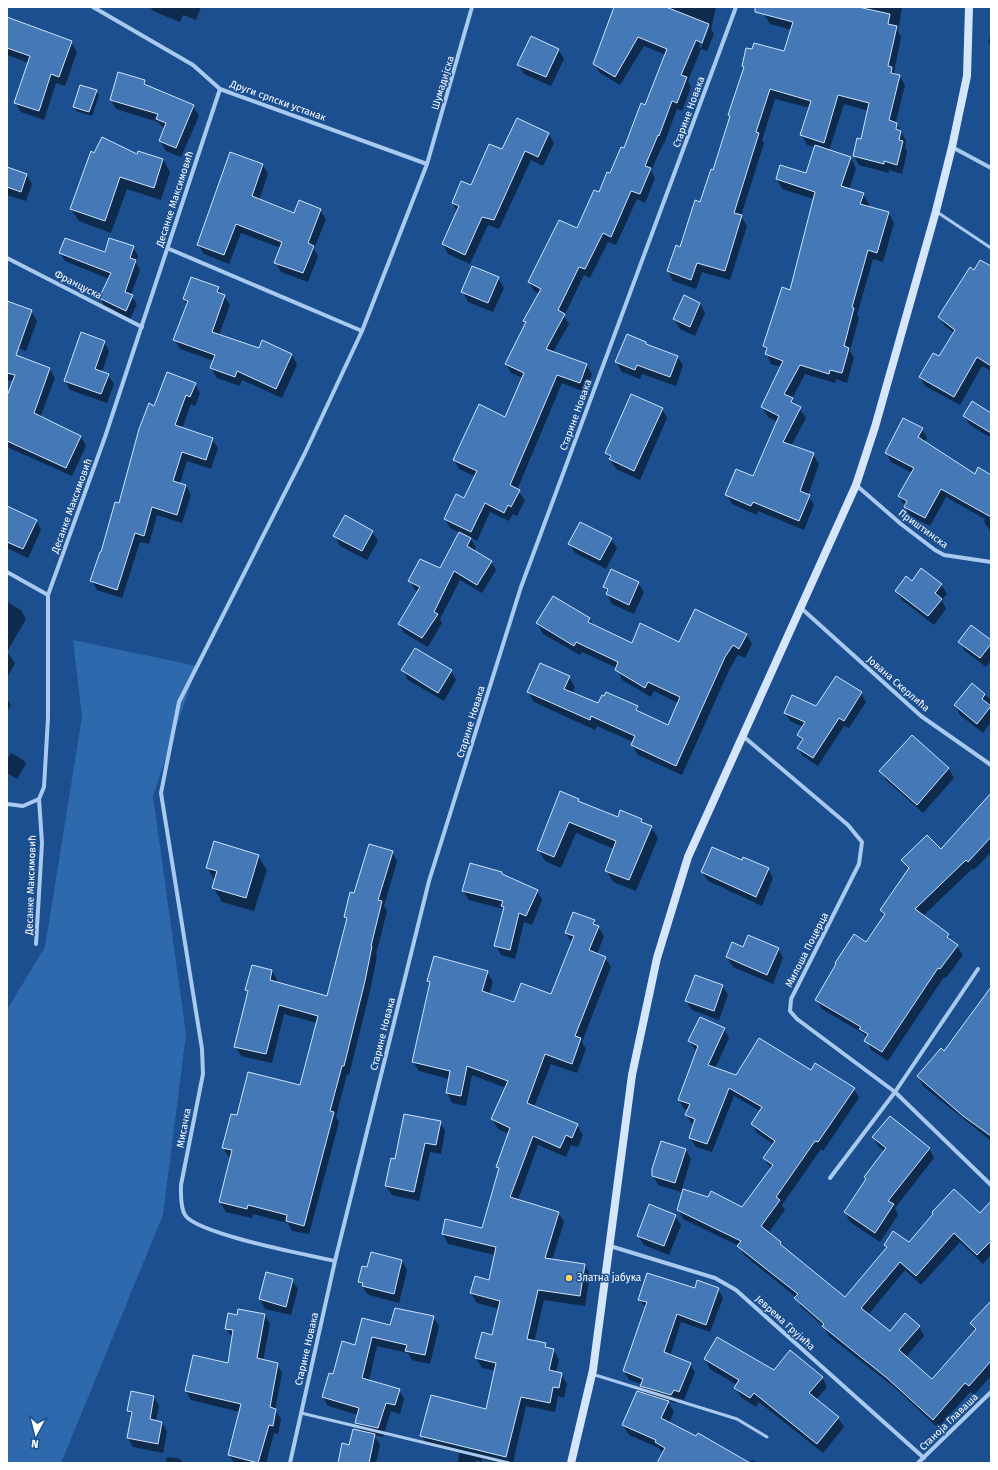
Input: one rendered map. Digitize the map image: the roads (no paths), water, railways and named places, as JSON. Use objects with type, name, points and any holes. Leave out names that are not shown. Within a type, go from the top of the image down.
[{"type":"main road","points":[[571,1463],[592,1374],[632,1075],[657,958],[688,857],[856,485],[875,427],[936,211],[952,148],[967,76],[969,7]]},
{"type":"street","name":"Други српски устанак","points":[[93,7],[193,65],[220,89],[427,164]]},
{"type":"street","name":"Шумадијска","points":[[362,331],[427,164],[472,7]]},
{"type":"street","name":"Старине Новака","points":[[290,1463],[335,1261],[429,881],[521,587],[736,7]]},
{"type":"street","name":"Десанке Максимовић","points":[[36,944],[42,843],[39,799],[44,787],[48,718],[48,595],[105,437],[220,89]]},
{"type":"street","points":[[952,148],[991,168]]},
{"type":"street","points":[[167,248],[362,331]]},
{"type":"street","name":"Француска","points":[[7,258],[142,327]]},
{"type":"street","name":"Мисачка","points":[[335,1261],[218,1233],[191,1221],[185,1214],[181,1200],[181,1185],[203,1074],[202,1049],[161,793],[179,702],[305,453],[362,331]]},
{"type":"street","name":"Приштинска","points":[[856,485],[901,524],[935,550],[944,555],[991,562]]},
{"type":"street","points":[[7,572],[48,595]]},
{"type":"street","name":"Јована Скерлића","points":[[800,608],[921,716],[991,765]]},
{"type":"street","name":"Милоша Поцерца","points":[[743,736],[848,825],[862,842],[859,864],[791,999],[790,1011],[797,1019],[895,1092],[990,1183]]},
{"type":"street","points":[[7,804],[23,806],[39,799]]},
{"type":"street","points":[[830,1178],[895,1092],[978,968]]},
{"type":"street","name":"Јеврема Грујића","points":[[610,1246],[715,1278],[736,1290],[924,1458]]},
{"type":"street","name":"Станоја Главаша","points":[[918,1463],[991,1392]]},
{"type":"lane","points":[[936,211],[991,248]]},
{"type":"lane","points":[[592,1374],[736,1419],[767,1437]]},
{"type":"lane","points":[[301,1413],[509,1463]]},
{"type":"place","name":"Златна јабука","points":[[569,1278]]}]
